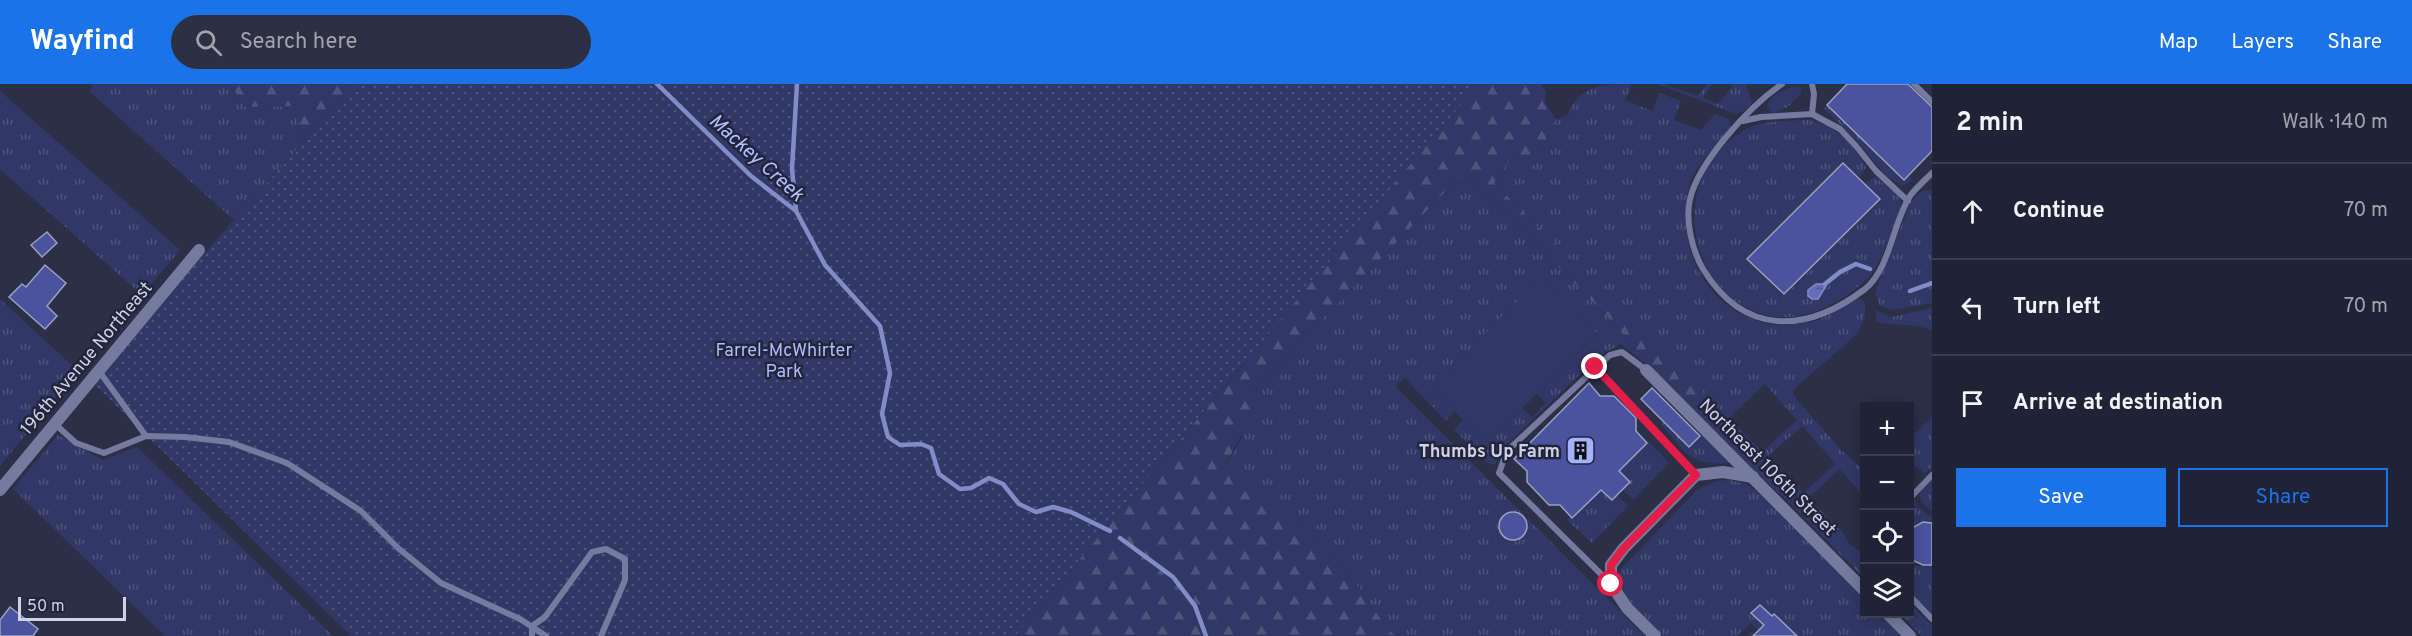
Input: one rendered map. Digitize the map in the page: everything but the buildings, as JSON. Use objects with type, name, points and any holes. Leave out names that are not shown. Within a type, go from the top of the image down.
[{"type":"street","name":"196th Avenue Northeast","points":[[0,490],[199,250]]},
{"type":"street","name":"Northeast 106th Street","points":[[1646,370],[1860,586]]},
{"type":"street","points":[[1655,636],[1627,608],[1611,584],[1611,565],[1624,548],[1696,475],[1723,471],[1753,478]]},
{"type":"street","points":[[1892,618],[1910,636]]},
{"type":"lane","points":[[1782,84],[1765,96],[1719,146],[1699,173],[1690,200],[1690,229],[1698,260],[1714,286],[1729,303],[1742,312],[1760,319],[1785,322],[1816,317],[1867,288],[1879,269],[1908,201],[1932,173]]},
{"type":"lane","points":[[1812,84],[1814,94],[1812,114]]},
{"type":"lane","points":[[1914,84],[1932,102]]},
{"type":"lane","points":[[1742,121],[1761,117],[1812,114],[1840,129],[1876,171],[1908,201]]},
{"type":"lane","points":[[1611,584],[1500,473],[1507,451],[1610,355],[1622,352],[1646,370]]},
{"type":"lane","points":[[1595,367],[1696,475]]},
{"type":"lane","points":[[99,371],[146,436]]},
{"type":"lane","points":[[55,423],[76,443],[104,453],[146,436],[229,442],[287,464],[361,511],[398,548],[441,583],[532,626],[546,636]]},
{"type":"lane","points":[[1914,494],[1932,475]]},
{"type":"lane","points":[[532,626],[545,616],[592,552],[606,549],[625,559],[625,580],[601,636]]},
{"type":"lane","points":[[1914,600],[1932,619]]},
{"type":"lane","points":[[532,626],[532,636]]},
{"type":"green space","points":[[92,84],[230,84],[245,107],[293,106],[305,140],[234,220],[90,92]]},
{"type":"green space","points":[[230,84],[355,84],[305,140],[293,106],[245,107]]},
{"type":"green space","name":"Farrel-McWhirter Park","points":[[355,84],[1478,84],[1015,636],[351,636],[91,381]]},
{"type":"green space","points":[[1074,84],[1540,84],[1546,91],[1545,103],[1557,120],[1545,141],[1530,156],[1510,160],[1494,183],[1844,534],[1850,545],[1860,551],[1860,574],[1784,497],[1748,467],[1647,365],[1616,325],[1464,172],[1252,392],[1257,405],[1226,464],[1331,550],[1388,629],[1396,636],[1015,636],[1244,364],[1198,195]]},
{"type":"green space","points":[[1632,84],[1625,100],[1652,111],[1660,93],[1681,101],[1674,120],[1701,130],[1715,114],[1729,119],[1731,127],[1701,163],[1692,178],[1685,216],[1689,244],[1698,269],[1713,292],[1733,309],[1756,321],[1784,325],[1814,321],[1855,300],[1861,299],[1865,303],[1865,316],[1857,334],[1793,390],[1793,395],[1841,450],[1860,467],[1860,492],[1840,469],[1808,498],[1803,493],[1836,464],[1802,426],[1767,457],[1762,452],[1797,420],[1765,384],[1728,419],[1494,183],[1510,160],[1530,156],[1545,141],[1557,120],[1568,114],[1579,97],[1594,88]]},
{"type":"green space","points":[[1657,84],[1664,84],[1698,96],[1707,84],[1712,84],[1703,98],[1718,104],[1734,84],[1746,84],[1752,103],[1744,111],[1736,114]]},
{"type":"green space","points":[[1795,86],[1801,88],[1801,93],[1788,107],[1773,113],[1767,106],[1772,98]]},
{"type":"green space","points":[[0,91],[180,250],[142,295],[0,169]]},
{"type":"green space","points":[[1827,105],[1904,179],[1909,175],[1912,178],[1909,183],[1902,185],[1886,176],[1857,141],[1824,109]]},
{"type":"green space","points":[[1808,120],[1826,125],[1842,136],[1856,150],[1866,167],[1860,177],[1843,162],[1746,259],[1784,296],[1881,200],[1865,183],[1875,177],[1896,193],[1901,202],[1880,260],[1871,274],[1855,290],[1820,310],[1793,317],[1775,317],[1743,306],[1724,291],[1710,273],[1700,251],[1695,228],[1695,204],[1701,181],[1712,160],[1736,136],[1760,124]]},
{"type":"green space","points":[[1464,172],[1616,325],[1647,365],[1621,344],[1599,356],[1503,448],[1495,465],[1488,463],[1454,430],[1463,420],[1487,444],[1522,408],[1532,417],[1546,403],[1537,394],[1597,334],[1432,389],[1454,411],[1446,421],[1405,378],[1395,386],[1645,636],[1396,636],[1388,629],[1331,550],[1226,465],[1242,437],[1252,392]]},
{"type":"green space","points":[[1932,190],[1932,303],[1891,310],[1880,306],[1875,294],[1912,200],[1922,191]]},
{"type":"green space","points":[[1541,276],[1597,333],[1487,444],[1432,389]]},
{"type":"green space","points":[[0,299],[78,371],[0,466]]},
{"type":"green space","points":[[1932,308],[1932,330],[1918,326],[1877,322],[1875,310],[1891,317]]},
{"type":"green space","points":[[1656,383],[1732,463],[1697,460],[1684,450],[1661,424],[1663,422],[1689,447],[1701,434],[1654,387]]},
{"type":"green space","points":[[1932,417],[1932,467],[1925,474],[1916,466],[1914,468],[1914,434]]},
{"type":"green space","points":[[58,435],[103,460],[137,447],[333,636],[165,636],[13,489]]},
{"type":"green space","points":[[1647,440],[1669,463],[1633,500],[1623,490],[1629,482],[1619,471],[1647,443]]},
{"type":"green space","points":[[1932,476],[1932,511],[1922,501],[1920,494],[1923,486]]},
{"type":"green space","points":[[1729,480],[1746,484],[1761,495],[1860,593],[1860,618],[1885,618],[1903,636],[1747,636],[1758,630],[1751,623],[1737,636],[1662,636],[1627,598],[1622,589],[1620,570],[1697,490],[1716,481]]},
{"type":"green space","points":[[1601,490],[1612,500],[1617,495],[1628,506],[1592,543],[1567,520]]},
{"type":"green space","points":[[1914,496],[1918,507],[1932,518],[1932,522],[1923,521],[1914,525]]},
{"type":"green space","points":[[1914,564],[1932,566],[1932,614],[1914,597]]},
{"type":"green space","points":[[1914,607],[1923,617],[1913,627],[1904,618],[1914,618]]},
{"type":"green space","points":[[1923,617],[1932,625],[1932,636],[1922,636],[1913,627]]},
{"type":"water","points":[[1816,284],[1826,286],[1818,299],[1812,299],[1808,296],[1808,290]]},
{"type":"waterway","name":"Mackey Creek","points":[[657,84],[751,176],[796,211],[825,265],[880,326],[890,373],[882,414],[888,437],[900,445],[921,444],[931,448],[939,474],[960,489],[971,488],[989,478],[1003,484],[1019,504],[1036,512],[1053,507],[1071,512],[1110,531]]},
{"type":"waterway","points":[[796,210],[792,169],[797,84]]},
{"type":"waterway","points":[[1825,284],[1840,272],[1856,264],[1870,269]]},
{"type":"waterway","points":[[1910,291],[1932,283]]},
{"type":"waterway","name":"Mackey Creek","points":[[1120,538],[1173,577],[1195,606],[1206,636]]},
{"type":"place","name":"Thumbs Up Farm","points":[[1581,451]]},
{"type":"route","points":[[1595,367],[1696,475],[1624,548],[1611,565],[1611,584]]}]
